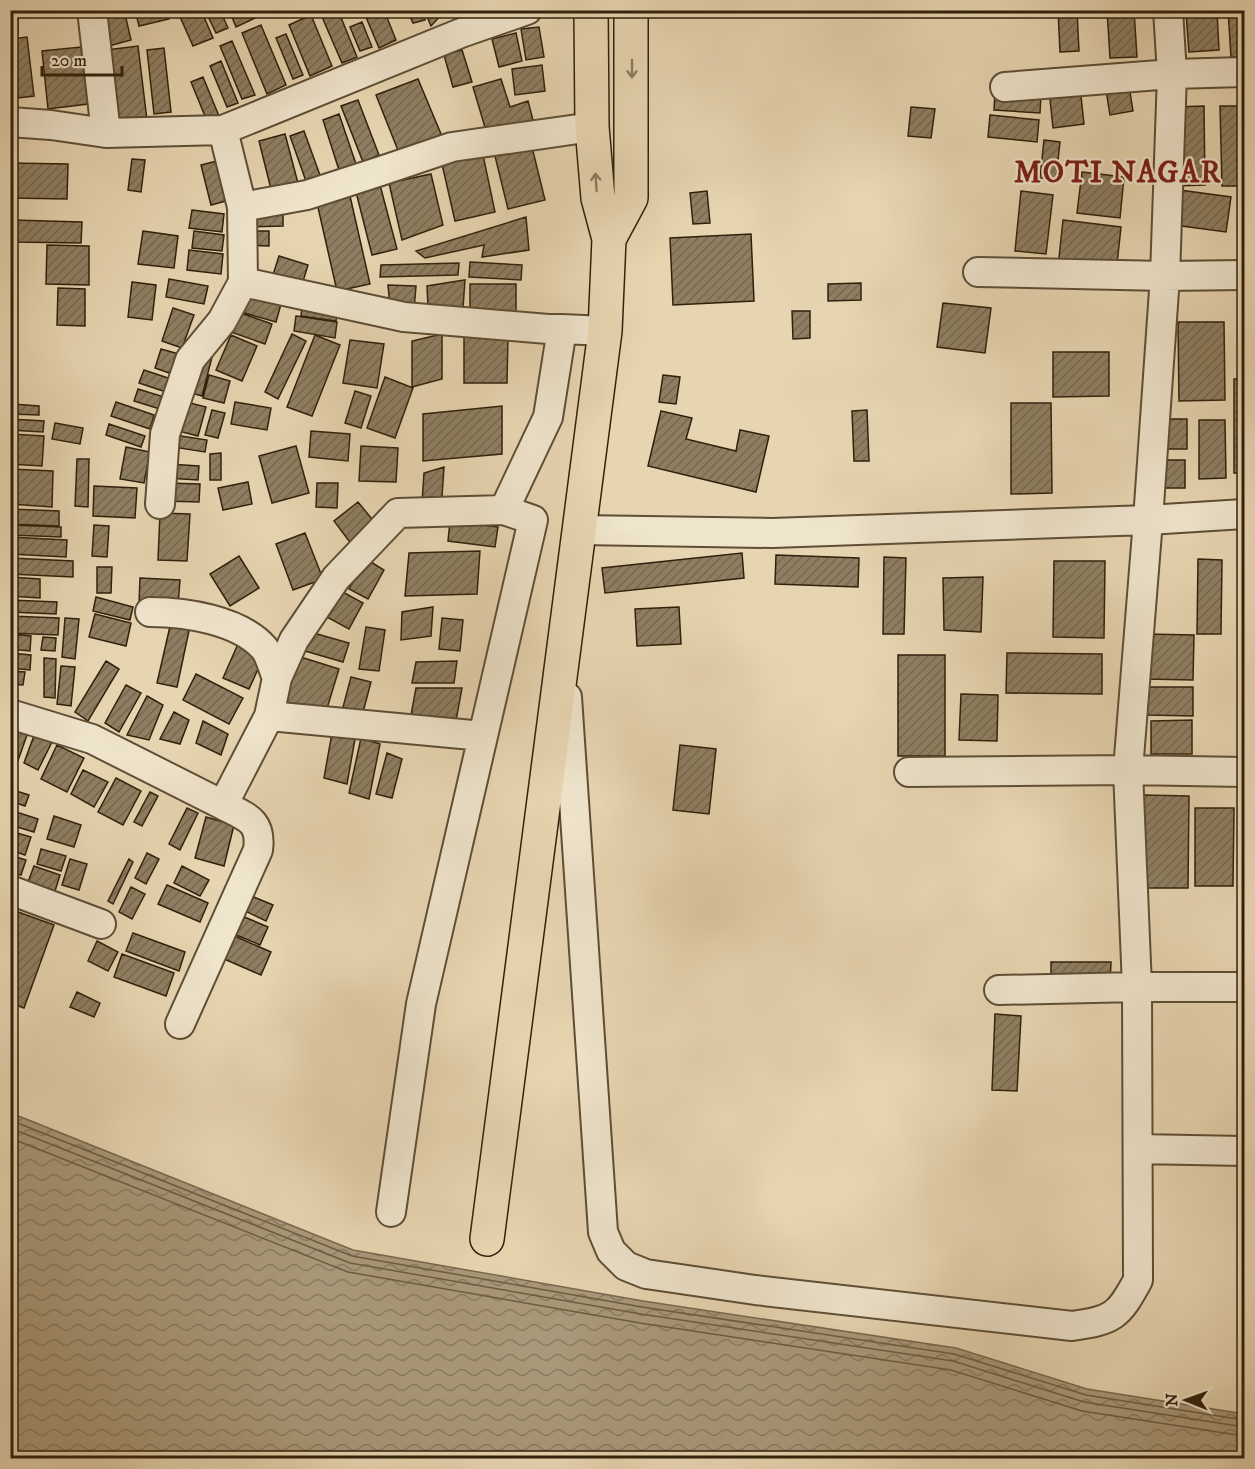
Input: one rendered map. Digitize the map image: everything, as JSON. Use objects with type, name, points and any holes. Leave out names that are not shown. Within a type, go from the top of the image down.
[{"type":"main road","points":[[487,1239],[605,331],[609,239],[597,198],[592,127],[591,10]]},
{"type":"main road","points":[[609,239],[631,198],[631,10]]},
{"type":"street","points":[[92,10],[106,134]]},
{"type":"street","points":[[10,122],[51,125],[106,134],[223,130],[461,33],[527,10]]},
{"type":"street","points":[[563,646],[603,1232],[611,1251],[626,1266],[646,1274],[755,1290],[1071,1326],[1110,1318],[1126,1303],[1138,1280],[1137,987],[1128,770],[1165,276],[1172,74],[1168,10]]},
{"type":"street","points":[[1005,87],[1172,74],[1245,72]]},
{"type":"street","points":[[242,207],[307,195],[452,147],[592,127]]},
{"type":"street","points":[[160,504],[165,434],[190,360],[222,321],[243,282],[242,207],[223,130]]},
{"type":"street","points":[[978,272],[1165,276],[1245,275]]},
{"type":"street","points":[[243,282],[404,317],[548,329],[605,331]]},
{"type":"street","points":[[504,510],[548,417],[562,329]]},
{"type":"street","points":[[223,805],[269,716],[277,678],[294,640],[336,578],[398,513],[504,510],[533,520],[421,1004],[391,1212]]},
{"type":"street","points":[[579,531],[772,533],[1148,520],[1245,514]]},
{"type":"street","points":[[150,612],[169,612],[218,621],[247,634],[266,649],[277,678]]},
{"type":"street","points":[[10,714],[92,739],[251,820],[257,828],[260,837],[258,850],[180,1024]]},
{"type":"street","points":[[269,716],[483,736]]},
{"type":"street","points":[[909,772],[1128,770],[1245,772]]},
{"type":"street","points":[[10,890],[101,924]]},
{"type":"street","points":[[999,990],[1245,987]]},
{"type":"street","points":[[1137,1149],[1245,1151]]},
{"type":"water","points":[[11,1113],[353,1250],[643,1301],[956,1348],[1087,1389],[1244,1414],[1244,1458],[11,1458]]},
{"type":"building","points":[[135,10],[167,10],[169,19],[139,26]]},
{"type":"building","points":[[177,10],[201,10],[213,38],[193,46]]},
{"type":"building","points":[[205,10],[220,10],[228,28],[216,33]]},
{"type":"building","points":[[229,10],[252,10],[255,18],[236,27]]},
{"type":"building","points":[[319,10],[338,10],[357,57],[342,63]]},
{"type":"building","points":[[363,10],[384,10],[396,40],[379,48]]},
{"type":"building","points":[[407,10],[421,10],[425,20],[413,23]]},
{"type":"building","points":[[424,10],[445,10],[445,11],[431,26]]},
{"type":"building","points":[[1058,10],[1077,10],[1079,51],[1060,52]]},
{"type":"building","points":[[1107,10],[1134,10],[1137,57],[1110,58]]},
{"type":"building","points":[[1228,10],[1244,10],[1244,57],[1231,57]]},
{"type":"building","points":[[1217,11],[1219,50],[1189,52],[1186,13]]},
{"type":"building","points":[[125,14],[131,40],[105,47],[99,20]]},
{"type":"building","points":[[311,15],[332,66],[310,76],[289,25]]},
{"type":"building","points":[[10,19],[18,19],[18,34],[10,34]]},
{"type":"building","points":[[362,22],[372,47],[360,51],[350,27]]},
{"type":"building","points":[[261,25],[286,85],[267,94],[242,33]]},
{"type":"building","points":[[539,27],[544,57],[526,60],[521,29]]},
{"type":"building","points":[[516,33],[522,61],[499,67],[492,39]]},
{"type":"building","points":[[286,34],[303,75],[293,79],[276,38]]},
{"type":"building","points":[[27,37],[34,96],[18,98],[12,39]]},
{"type":"building","points":[[232,41],[255,95],[242,99],[220,46]]},
{"type":"building","points":[[138,46],[147,120],[115,123],[107,50]]},
{"type":"building","points":[[81,47],[88,104],[48,109],[42,51]]},
{"type":"building","points":[[164,48],[171,112],[154,114],[147,50]]},
{"type":"building","points":[[462,50],[472,82],[453,87],[444,55]]},
{"type":"building","points":[[221,61],[238,103],[227,107],[210,66]]},
{"type":"building","points":[[542,65],[545,91],[515,95],[512,69]]},
{"type":"building","points":[[203,77],[219,116],[207,121],[191,82]]},
{"type":"building","points":[[418,79],[441,134],[401,158],[376,95]]},
{"type":"building","points":[[501,79],[510,107],[528,101],[533,120],[487,134],[473,87]]},
{"type":"building","points":[[1129,86],[1133,111],[1110,115],[1106,90]]},
{"type":"building","points":[[1080,87],[1084,124],[1053,128],[1049,90]]},
{"type":"building","points":[[995,92],[1041,94],[1040,113],[994,110]]},
{"type":"building","points":[[358,100],[379,155],[363,162],[341,106]]},
{"type":"building","points":[[1204,106],[1205,185],[1176,186],[1175,107]]},
{"type":"building","points":[[1220,106],[1244,106],[1244,186],[1222,186]]},
{"type":"building","points":[[911,107],[935,109],[931,138],[908,136]]},
{"type":"building","points":[[339,114],[356,164],[339,170],[323,120]]},
{"type":"building","points":[[990,115],[1039,120],[1037,142],[988,137]]},
{"type":"building","points":[[304,131],[321,178],[307,184],[290,136]]},
{"type":"building","points":[[285,134],[299,187],[272,193],[259,141]]},
{"type":"building","points":[[1044,140],[1060,142],[1056,179],[1040,178]]},
{"type":"building","points":[[531,143],[545,200],[508,209],[494,152]]},
{"type":"building","points":[[483,155],[495,212],[455,221],[442,164]]},
{"type":"building","points":[[132,159],[145,160],[141,192],[128,190]]},
{"type":"building","points":[[217,161],[226,201],[211,205],[201,165]]},
{"type":"building","points":[[10,163],[68,164],[67,199],[10,198]]},
{"type":"building","points":[[1082,172],[1124,177],[1120,218],[1077,213]]},
{"type":"building","points":[[431,174],[443,225],[402,240],[389,183]]},
{"type":"building","points":[[380,185],[397,249],[372,255],[356,192]]},
{"type":"building","points":[[1172,189],[1231,197],[1226,232],[1167,224]]},
{"type":"building","points":[[707,191],[710,223],[693,224],[690,193]]},
{"type":"building","points":[[1021,191],[1053,195],[1046,254],[1015,251]]},
{"type":"building","points":[[350,196],[370,284],[337,291],[317,203]]},
{"type":"building","points":[[192,210],[224,214],[222,232],[189,228]]},
{"type":"building","points":[[283,210],[283,226],[244,227],[243,211]]},
{"type":"building","points":[[526,217],[529,250],[482,257],[484,245],[425,258],[416,251]]},
{"type":"building","points":[[13,220],[82,222],[81,243],[13,242]]},
{"type":"building","points":[[1063,220],[1121,227],[1116,274],[1058,267]]},
{"type":"building","points":[[143,231],[178,236],[174,268],[138,264]]},
{"type":"building","points":[[194,231],[224,235],[222,251],[192,248]]},
{"type":"building","points":[[245,231],[269,231],[269,246],[245,245]]},
{"type":"building","points":[[751,234],[754,301],[673,305],[670,238]]},
{"type":"building","points":[[47,245],[89,246],[89,285],[46,284]]},
{"type":"building","points":[[189,250],[223,254],[221,274],[187,270]]},
{"type":"building","points":[[279,256],[308,265],[301,288],[272,278]]},
{"type":"building","points":[[470,262],[522,265],[521,280],[469,277]]},
{"type":"building","points":[[459,263],[458,275],[380,277],[381,265]]},
{"type":"building","points":[[169,279],[208,286],[204,304],[166,297]]},
{"type":"building","points":[[465,280],[463,308],[428,307],[427,286]]},
{"type":"building","points":[[132,282],[156,285],[152,320],[128,317]]},
{"type":"building","points":[[861,283],[861,300],[828,301],[828,284]]},
{"type":"building","points":[[470,284],[516,284],[516,317],[470,318]]},
{"type":"building","points":[[388,285],[416,286],[414,310],[390,306]]},
{"type":"building","points":[[249,286],[283,297],[276,322],[241,312]]},
{"type":"building","points":[[58,288],[85,289],[85,326],[57,325]]},
{"type":"building","points":[[303,299],[339,304],[336,321],[301,316]]},
{"type":"building","points":[[943,303],[991,308],[985,353],[937,347]]},
{"type":"building","points":[[173,308],[194,315],[182,348],[162,341]]},
{"type":"building","points":[[792,311],[810,311],[810,338],[793,339]]},
{"type":"building","points":[[238,312],[272,324],[265,344],[231,332]]},
{"type":"building","points":[[296,316],[337,322],[335,338],[294,331]]},
{"type":"building","points":[[1178,322],[1224,322],[1225,400],[1179,401]]},
{"type":"building","points":[[292,334],[306,341],[278,399],[265,392]]},
{"type":"building","points":[[442,334],[442,379],[412,387],[412,341]]},
{"type":"building","points":[[231,335],[257,346],[242,381],[216,370]]},
{"type":"building","points":[[315,335],[340,345],[312,416],[287,407]]},
{"type":"building","points":[[464,337],[508,337],[507,383],[464,383]]},
{"type":"building","points":[[350,340],[384,344],[377,388],[343,383]]},
{"type":"building","points":[[161,349],[179,354],[172,374],[155,368]]},
{"type":"building","points":[[1053,352],[1109,352],[1109,396],[1053,397]]},
{"type":"building","points":[[198,353],[212,357],[202,396],[188,392]]},
{"type":"building","points":[[144,370],[171,379],[166,392],[139,383]]},
{"type":"building","points":[[209,375],[230,381],[224,403],[203,398]]},
{"type":"building","points":[[663,375],[680,377],[676,404],[659,402]]},
{"type":"building","points":[[385,377],[413,388],[395,438],[367,428]]},
{"type":"building","points":[[1234,379],[1244,379],[1244,473],[1234,473]]},
{"type":"building","points":[[138,389],[164,397],[160,409],[134,401]]},
{"type":"building","points":[[355,391],[371,396],[361,428],[345,423]]},
{"type":"building","points":[[178,400],[206,407],[198,436],[171,429]]},
{"type":"building","points":[[116,402],[154,415],[150,429],[111,416]]},
{"type":"building","points":[[235,402],[271,408],[267,430],[231,424]]},
{"type":"building","points":[[1011,403],[1051,403],[1052,493],[1011,494]]},
{"type":"building","points":[[12,404],[39,406],[39,415],[11,414]]},
{"type":"building","points":[[502,406],[502,454],[423,461],[423,414]]},
{"type":"building","points":[[212,410],[225,413],[218,438],[205,435]]},
{"type":"building","points":[[867,410],[869,461],[854,461],[852,411]]},
{"type":"building","points":[[661,411],[692,418],[686,439],[736,451],[740,430],[769,436],[756,492],[648,466]]},
{"type":"building","points":[[10,419],[44,421],[43,432],[10,430]]},
{"type":"building","points":[[1166,419],[1187,419],[1187,449],[1166,449]]},
{"type":"building","points":[[1199,420],[1225,420],[1226,478],[1199,479]]},
{"type":"building","points":[[55,423],[83,428],[80,444],[52,439]]},
{"type":"building","points":[[109,424],[145,436],[141,447],[106,435]]},
{"type":"building","points":[[311,431],[350,434],[348,461],[309,457]]},
{"type":"building","points":[[10,434],[44,436],[42,466],[10,464]]},
{"type":"building","points":[[175,435],[207,440],[205,452],[173,447]]},
{"type":"building","points":[[296,446],[309,493],[272,503],[259,456]]},
{"type":"building","points":[[361,446],[398,448],[396,482],[359,481]]},
{"type":"building","points":[[126,447],[150,452],[144,483],[120,479]]},
{"type":"building","points":[[221,453],[221,480],[210,480],[210,454]]},
{"type":"building","points":[[77,459],[89,459],[88,507],[75,506]]},
{"type":"building","points":[[1156,460],[1185,460],[1185,488],[1156,488]]},
{"type":"building","points":[[168,464],[199,466],[198,480],[167,478]]},
{"type":"building","points":[[444,467],[442,497],[422,503],[424,473]]},
{"type":"building","points":[[10,469],[53,471],[52,507],[10,504]]},
{"type":"building","points":[[248,482],[252,504],[223,510],[218,488]]},
{"type":"building","points":[[166,483],[200,484],[199,502],[165,501]]},
{"type":"building","points":[[317,483],[338,483],[337,508],[316,507]]},
{"type":"building","points":[[94,486],[137,488],[135,518],[93,516]]},
{"type":"building","points":[[358,502],[380,529],[355,549],[334,521]]},
{"type":"building","points":[[10,509],[59,511],[59,526],[10,524]]},
{"type":"building","points":[[160,513],[190,514],[187,561],[158,560]]},
{"type":"building","points":[[450,521],[498,527],[495,547],[448,541]]},
{"type":"building","points":[[10,525],[61,527],[61,537],[10,535]]},
{"type":"building","points":[[94,525],[109,526],[107,557],[92,556]]},
{"type":"building","points":[[305,533],[323,579],[293,590],[276,544]]},
{"type":"building","points":[[10,537],[67,540],[66,557],[10,554]]},
{"type":"building","points":[[480,551],[477,594],[405,596],[409,553]]},
{"type":"building","points":[[742,553],[744,578],[605,593],[602,568]]},
{"type":"building","points":[[776,555],[859,558],[858,587],[775,584]]},
{"type":"building","points":[[239,556],[259,588],[230,606],[210,574]]},
{"type":"building","points":[[884,557],[906,558],[904,634],[883,634]]},
{"type":"building","points":[[10,558],[73,561],[73,577],[10,574]]},
{"type":"building","points":[[366,559],[384,570],[368,599],[349,589]]},
{"type":"building","points":[[1198,559],[1222,560],[1221,634],[1197,634]]},
{"type":"building","points":[[1054,561],[1105,561],[1104,638],[1053,637]]},
{"type":"building","points":[[97,567],[112,567],[111,593],[97,593]]},
{"type":"building","points":[[10,577],[40,579],[40,598],[10,596]]},
{"type":"building","points":[[983,577],[981,632],[944,630],[943,578]]},
{"type":"building","points":[[140,578],[180,580],[178,605],[139,603]]},
{"type":"building","points":[[339,590],[363,603],[349,629],[325,616]]},
{"type":"building","points":[[96,597],[133,607],[130,620],[93,611]]},
{"type":"building","points":[[10,600],[57,602],[56,614],[10,612]]},
{"type":"building","points":[[433,607],[431,636],[401,640],[402,612]]},
{"type":"building","points":[[679,607],[681,644],[637,646],[635,609]]},
{"type":"building","points":[[95,614],[131,623],[126,646],[89,637]]},
{"type":"building","points":[[10,616],[59,618],[58,635],[10,633]]},
{"type":"building","points":[[65,618],[79,619],[75,659],[62,657]]},
{"type":"building","points":[[442,618],[463,620],[460,651],[439,649]]},
{"type":"building","points":[[171,622],[190,626],[177,687],[157,683]]},
{"type":"building","points":[[366,627],[385,630],[379,671],[359,669]]},
{"type":"building","points":[[303,630],[349,643],[343,662],[298,649]]},
{"type":"building","points":[[10,634],[31,636],[30,651],[10,649]]},
{"type":"building","points":[[1146,634],[1194,635],[1193,680],[1145,679]]},
{"type":"building","points":[[43,637],[56,638],[55,651],[41,650]]},
{"type":"building","points":[[238,644],[264,656],[249,689],[223,678]]},
{"type":"building","points":[[10,653],[31,655],[30,670],[10,668]]},
{"type":"building","points":[[1007,653],[1102,654],[1102,694],[1006,693]]},
{"type":"building","points":[[291,654],[339,669],[325,715],[276,699]]},
{"type":"building","points":[[898,655],[945,655],[945,756],[898,756]]},
{"type":"building","points":[[44,658],[56,659],[55,698],[44,697]]},
{"type":"building","points":[[106,661],[119,669],[88,721],[75,712]]},
{"type":"building","points":[[457,661],[454,683],[412,683],[416,662]]},
{"type":"building","points":[[61,666],[75,667],[71,706],[57,704]]},
{"type":"building","points":[[10,671],[25,672],[23,685],[10,684]]},
{"type":"building","points":[[196,674],[243,698],[229,724],[183,700]]},
{"type":"building","points":[[351,677],[371,682],[362,716],[342,711]]},
{"type":"building","points":[[126,685],[141,693],[119,732],[105,723]]},
{"type":"building","points":[[1148,687],[1193,687],[1193,716],[1147,715]]},
{"type":"building","points":[[416,688],[462,688],[455,726],[409,726]]},
{"type":"building","points":[[961,694],[998,695],[997,741],[959,740]]},
{"type":"building","points":[[147,696],[163,705],[149,740],[127,735]]},
{"type":"building","points":[[174,712],[189,720],[180,744],[160,739]]},
{"type":"building","points":[[1192,720],[1192,754],[1151,754],[1151,721]]},
{"type":"building","points":[[203,721],[228,734],[221,755],[196,743]]},
{"type":"building","points":[[12,728],[27,735],[15,769],[10,766]]},
{"type":"building","points":[[35,733],[54,738],[38,770],[24,763]]},
{"type":"building","points":[[332,733],[355,739],[347,784],[324,778]]},
{"type":"building","points":[[361,738],[380,744],[369,799],[349,793]]},
{"type":"building","points":[[57,745],[84,758],[67,792],[41,779]]},
{"type":"building","points":[[680,745],[716,749],[709,814],[673,810]]},
{"type":"building","points":[[387,753],[402,759],[392,798],[376,794]]},
{"type":"building","points":[[83,770],[108,782],[94,807],[71,794]]},
{"type":"building","points":[[116,778],[141,791],[123,825],[98,812]]},
{"type":"building","points":[[10,789],[29,795],[25,806],[10,801]]},
{"type":"building","points":[[150,792],[158,796],[142,826],[134,822]]},
{"type":"building","points":[[1142,795],[1189,796],[1188,888],[1142,888]]},
{"type":"building","points":[[187,808],[198,813],[180,850],[169,844]]},
{"type":"building","points":[[1195,808],[1234,808],[1233,886],[1195,886]]},
{"type":"building","points":[[10,810],[38,819],[34,832],[10,825]]},
{"type":"building","points":[[54,816],[81,825],[74,847],[47,839]]},
{"type":"building","points":[[206,817],[234,825],[224,866],[195,858]]},
{"type":"building","points":[[10,831],[31,837],[25,855],[10,850]]},
{"type":"building","points":[[41,849],[66,856],[61,871],[37,864]]},
{"type":"building","points":[[147,853],[159,859],[146,884],[135,878]]},
{"type":"building","points":[[10,855],[26,860],[21,875],[10,872]]},
{"type":"building","points":[[70,859],[87,864],[79,890],[62,885]]},
{"type":"building","points":[[129,859],[133,862],[113,904],[108,901]]},
{"type":"building","points":[[34,866],[60,875],[55,891],[28,882]]},
{"type":"building","points":[[182,866],[209,880],[200,896],[174,883]]},
{"type":"building","points":[[167,885],[208,903],[200,922],[158,904]]},
{"type":"building","points":[[131,887],[145,894],[132,919],[119,912]]},
{"type":"building","points":[[249,895],[273,905],[266,921],[243,910]]},
{"type":"building","points":[[10,909],[54,925],[24,1008],[10,1003]]},
{"type":"building","points":[[242,916],[268,927],[260,945],[234,934]]},
{"type":"building","points":[[133,933],[185,952],[179,971],[126,951]]},
{"type":"building","points":[[232,935],[271,952],[261,975],[222,958]]},
{"type":"building","points":[[97,941],[118,952],[108,971],[88,961]]},
{"type":"building","points":[[122,954],[174,973],[166,996],[114,977]]},
{"type":"building","points":[[1051,962],[1111,962],[1110,986],[1051,985]]},
{"type":"building","points":[[77,992],[100,1003],[94,1017],[70,1007]]},
{"type":"building","points":[[995,1014],[1021,1016],[1017,1091],[992,1090]]},
{"type":"district","name":"MOTI NAGAR","points":[[1118,173]]}]
